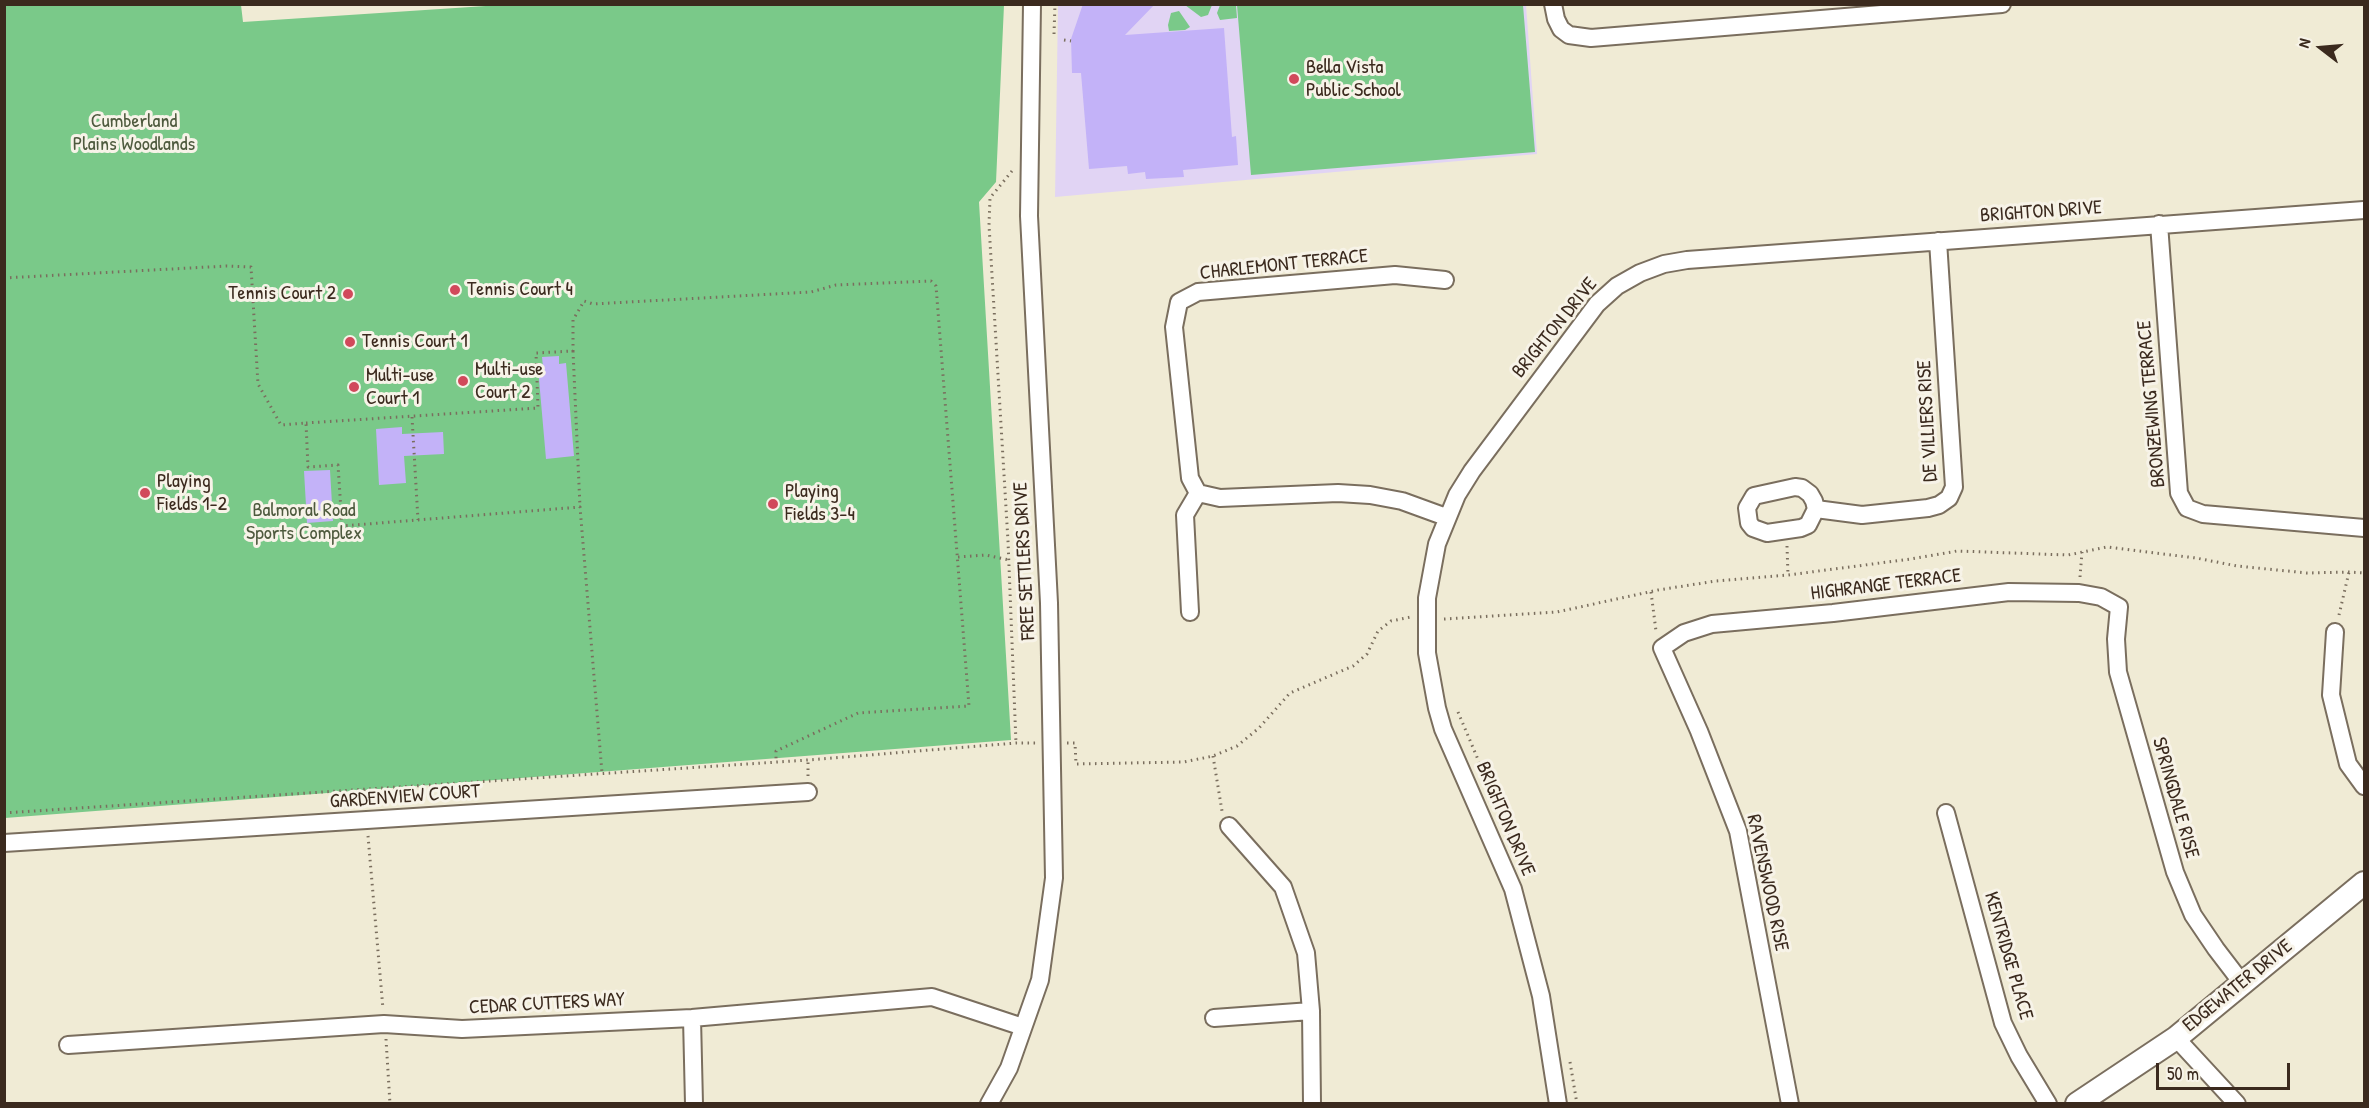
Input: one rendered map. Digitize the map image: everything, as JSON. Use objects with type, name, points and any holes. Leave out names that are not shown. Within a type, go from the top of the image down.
[{"type":"street","name":"FREE SETTLERS DRIVE","points":[[989,1104],[1010,1068],[1040,980],[1051,910],[1054,847],[1049,603],[1029,216],[1032,4]]},
{"type":"street","points":[[1553,4],[1561,29],[1569,34],[1591,38],[2002,4]]},
{"type":"street","name":"BRIGHTON DRIVE","points":[[1558,1104],[1541,996],[1513,889],[1443,729],[1431,681],[1427,653],[1427,598],[1435,553],[1446,517],[1472,471],[1597,304],[1624,281],[1640,273],[1664,264],[1687,260],[2364,210]]},
{"type":"street","name":"BRONZEWING TERRACE","points":[[2159,224],[2179,493],[2187,508],[2204,514],[2364,528]]},
{"type":"street","name":"DE VILLIERS RISE","points":[[1816,509],[1862,515],[1928,508],[1939,505],[1949,498],[1954,487],[1938,241]]},
{"type":"street","name":"CHARLEMONT TERRACE","points":[[1198,493],[1190,478],[1174,327],[1179,302],[1198,292],[1395,275],[1445,280]]},
{"type":"street","points":[[1190,612],[1185,515],[1198,493],[1220,498],[1338,493],[1370,495],[1402,501],[1446,517]]},
{"type":"street","name":"HIGHRANGE TERRACE","points":[[1662,648],[1683,633],[1712,624],[1833,613],[2009,592],[2079,593],[2101,597],[2119,607]]},
{"type":"street","name":"SPRINGDALE RISE","points":[[2119,607],[2116,639],[2118,672],[2175,872],[2193,915],[2242,983]]},
{"type":"street","points":[[2335,632],[2331,695],[2348,764],[2364,786]]},
{"type":"street","name":"RAVENSWOOD RISE","points":[[1662,648],[1699,731],[1738,831],[1790,1104]]},
{"type":"street","name":"GARDENVIEW COURT","points":[[4,843],[808,792]]},
{"type":"street","name":"KENTRIDGE PLACE","points":[[1946,813],[2002,1023],[2048,1104]]},
{"type":"street","points":[[1230,826],[1283,887],[1306,953],[1311,1011],[1312,1104]]},
{"type":"street","name":"EDGEWATER DRIVE","points":[[2077,1104],[2176,1038],[2364,883]]},
{"type":"street","name":"CEDAR CUTTERS WAY","points":[[68,1045],[384,1024],[462,1029],[692,1018],[932,997],[1023,1027]]},
{"type":"street","points":[[1214,1018],[1311,1011]]},
{"type":"street","points":[[692,1018],[694,1104]]},
{"type":"street","points":[[2176,1038],[2237,1104]]},
{"type":"path","points":[[1054,34],[1055,4]]},
{"type":"path","points":[[1064,40],[1071,41]]},
{"type":"path","points":[[4,813],[776,762],[1016,743],[1009,560],[989,225],[990,198],[1012,173],[1012,161]]},
{"type":"path","points":[[4,278],[227,266],[251,267],[258,384],[281,425],[538,408],[536,353],[573,351]]},
{"type":"path","points":[[602,773],[580,507],[573,351],[573,320],[584,301],[593,304],[811,292],[836,285],[931,281],[936,286],[969,706],[858,713],[776,751],[776,762]]},
{"type":"path","points":[[412,417],[418,520]]},
{"type":"path","points":[[306,423],[308,467],[338,465],[342,526],[580,507]]},
{"type":"path","points":[[1787,540],[1788,575]]},
{"type":"path","points":[[1446,619],[1557,612],[1716,581],[1788,575],[1957,551],[2068,555],[2107,547],[2196,558],[2237,566],[2307,573],[2364,573]]},
{"type":"path","points":[[2079,593],[2082,552]]},
{"type":"path","points":[[958,557],[986,555],[1009,560]]},
{"type":"path","points":[[2335,632],[2349,572]]},
{"type":"path","points":[[1651,592],[1656,632],[1662,648]]},
{"type":"path","points":[[1075,743],[1077,764],[1184,762],[1213,756],[1237,746],[1259,728],[1290,693],[1353,666],[1366,654],[1378,631],[1391,621],[1410,617]]},
{"type":"path","points":[[1213,756],[1222,811],[1230,826]]},
{"type":"path","points":[[364,790],[367,812]]},
{"type":"path","points":[[368,832],[390,1104]]},
{"type":"shaded area","name":"Bella Vista Public School","points":[[1058,5],[1526,5],[1537,154],[1055,197]]},
{"type":"green space","name":"Balmoral Road Sports Complex","points":[[516,4],[1004,5],[996,182],[979,202],[1011,740],[5,818],[5,5],[241,5],[243,22]]},
{"type":"green space","points":[[1185,5],[1212,5],[1208,15],[1201,17]]},
{"type":"green space","points":[[1220,5],[1236,5],[1237,18],[1220,20],[1217,13]]},
{"type":"green space","points":[[1237,5],[1523,5],[1535,152],[1251,175]]},
{"type":"green space","points":[[1179,11],[1190,27],[1185,30],[1169,31],[1171,13]]},
{"type":"building","points":[[1083,4],[1155,4],[1125,35],[1224,28],[1232,137],[1236,136],[1238,165],[1183,170],[1184,177],[1146,179],[1145,172],[1128,174],[1127,166],[1089,169],[1081,73],[1072,73],[1071,39]]},
{"type":"building","points":[[559,356],[559,364],[566,363],[574,456],[546,459],[538,368],[543,367],[542,357]]},
{"type":"building","points":[[402,427],[402,434],[443,432],[444,454],[404,456],[406,483],[379,485],[376,429]]},
{"type":"building","points":[[330,470],[333,521],[307,523],[304,471]]},
{"type":"place","name":"Bella Vista Public School","points":[[1294,79]]},
{"type":"place","name":"Tennis Court 4","points":[[455,290]]},
{"type":"place","name":"Tennis Court 2","points":[[348,294]]},
{"type":"place","name":"Tennis Court 1","points":[[350,342]]},
{"type":"place","name":"Multi-use Court 2","points":[[463,381]]},
{"type":"place","name":"Multi-use Court 1","points":[[354,387]]},
{"type":"place","name":"Playing Fields 1-2","points":[[145,493]]},
{"type":"place","name":"Playing Fields 3-4","points":[[773,504]]},
{"type":"park label","name":"Cumberland Plains Woodlands","points":[[134,134]]}]
